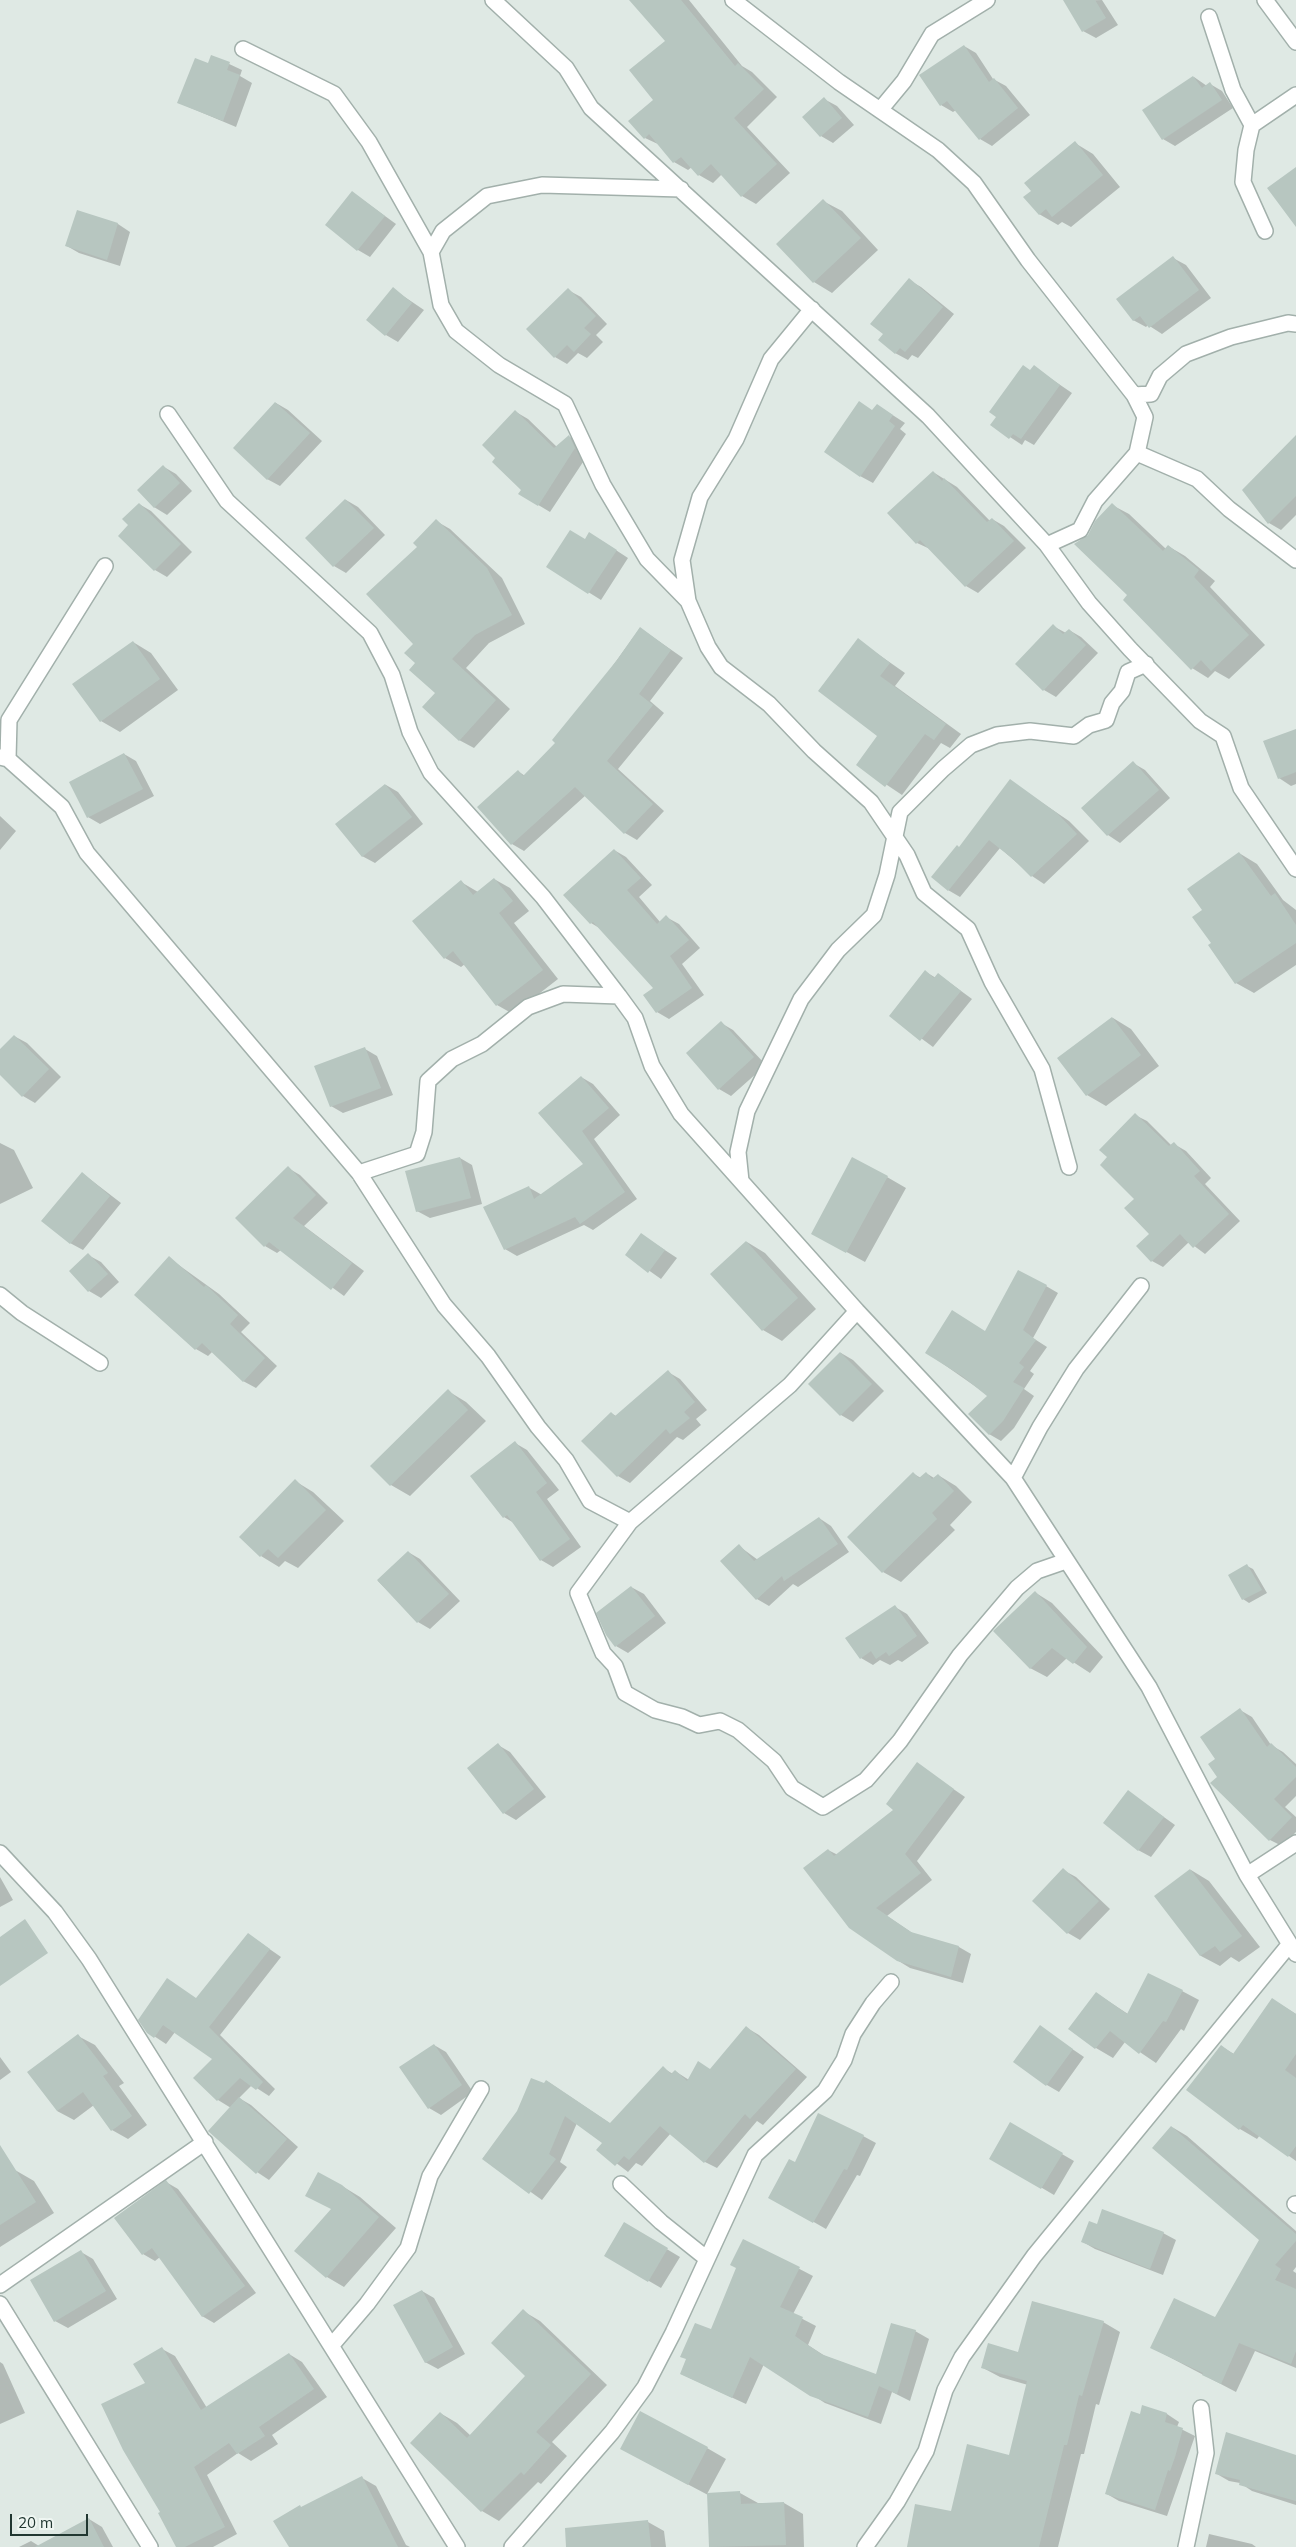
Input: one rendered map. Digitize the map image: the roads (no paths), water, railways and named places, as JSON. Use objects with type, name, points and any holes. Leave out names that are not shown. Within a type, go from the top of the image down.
[{"type":"street","points":[[493,0],[566,68],[591,108],[928,416],[1048,545],[1089,603],[1200,720],[1223,736],[1241,788],[1296,869]]},
{"type":"street","points":[[733,0],[840,82],[938,150],[974,183],[1028,260],[1134,395],[1145,417],[1137,453],[1095,501],[1080,530],[1048,545]]},
{"type":"street","points":[[880,110],[904,81],[932,34],[988,0]]},
{"type":"street","points":[[1265,0],[1296,42]]},
{"type":"street","points":[[1210,17],[1233,90],[1252,126]]},
{"type":"street","points":[[243,49],[334,94],[369,142],[431,252],[440,306],[456,331],[500,365],[565,404],[603,485],[647,559],[688,601]]},
{"type":"street","points":[[1265,231],[1243,182],[1246,150],[1252,126],[1296,95]]},
{"type":"street","points":[[431,252],[443,231],[487,196],[542,184],[681,189]]},
{"type":"street","points":[[812,309],[771,359],[736,439],[700,498],[682,560],[688,601],[708,647],[721,667],[769,704],[814,751],[872,802],[907,855],[924,893],[968,929],[992,982],[1042,1069],[1069,1168]]},
{"type":"street","points":[[1134,395],[1151,394],[1160,376],[1186,354],[1231,337],[1288,323],[1296,324]]},
{"type":"street","points":[[168,414],[227,501],[370,633],[392,675],[410,732],[431,773],[543,897],[619,996],[634,1018],[652,1066],[681,1114],[856,1311],[1014,1478],[1149,1687],[1247,1875],[1293,1950],[1034,2256],[962,2358],[945,2390],[926,2451],[896,2502],[865,2547]]},
{"type":"street","points":[[1137,453],[1197,479],[1229,508],[1296,560]]},
{"type":"street","points":[[105,566],[9,720],[4,758],[62,807],[87,853],[359,1173],[444,1304],[488,1356],[538,1427],[566,1460],[590,1501],[630,1522]]},
{"type":"street","points":[[741,1181],[738,1152],[747,1111],[801,999],[838,950],[874,915],[887,875],[900,812],[943,768],[971,745],[997,735],[1030,731],[1074,736],[1090,725],[1106,720],[1112,703],[1122,691],[1128,672],[1146,664]]},
{"type":"street","points":[[359,1173],[417,1154],[424,1132],[428,1082],[452,1059],[482,1044],[528,1007],[563,994],[619,996]]},
{"type":"street","points":[[1014,1478],[1040,1426],[1076,1369],[1140,1286]]},
{"type":"street","points":[[0,1295],[22,1314],[100,1363]]},
{"type":"street","points":[[856,1311],[790,1385],[630,1522],[578,1593],[604,1653],[616,1666],[624,1693],[655,1710],[682,1717],[699,1725],[720,1721],[738,1730],[774,1761],[792,1788],[823,1807],[866,1780],[900,1741],[960,1655],[1017,1588],[1037,1572],[1066,1561]]},
{"type":"street","points":[[1247,1875],[1296,1843]]},
{"type":"street","points":[[0,1853],[55,1912],[89,1959],[458,2547]]},
{"type":"street","points":[[512,2547],[612,2432],[645,2386],[674,2333],[706,2258],[755,2155],[825,2091],[844,2060],[853,2034],[873,2003],[891,1982]]},
{"type":"street","points":[[332,2345],[367,2304],[408,2248],[430,2176],[480,2089]]},
{"type":"street","points":[[0,2285],[205,2142]]},
{"type":"street","points":[[621,2184],[661,2222],[706,2258]]},
{"type":"street","points":[[0,2304],[150,2547]]},
{"type":"street","points":[[1186,2547],[1206,2454],[1201,2408]]}]
